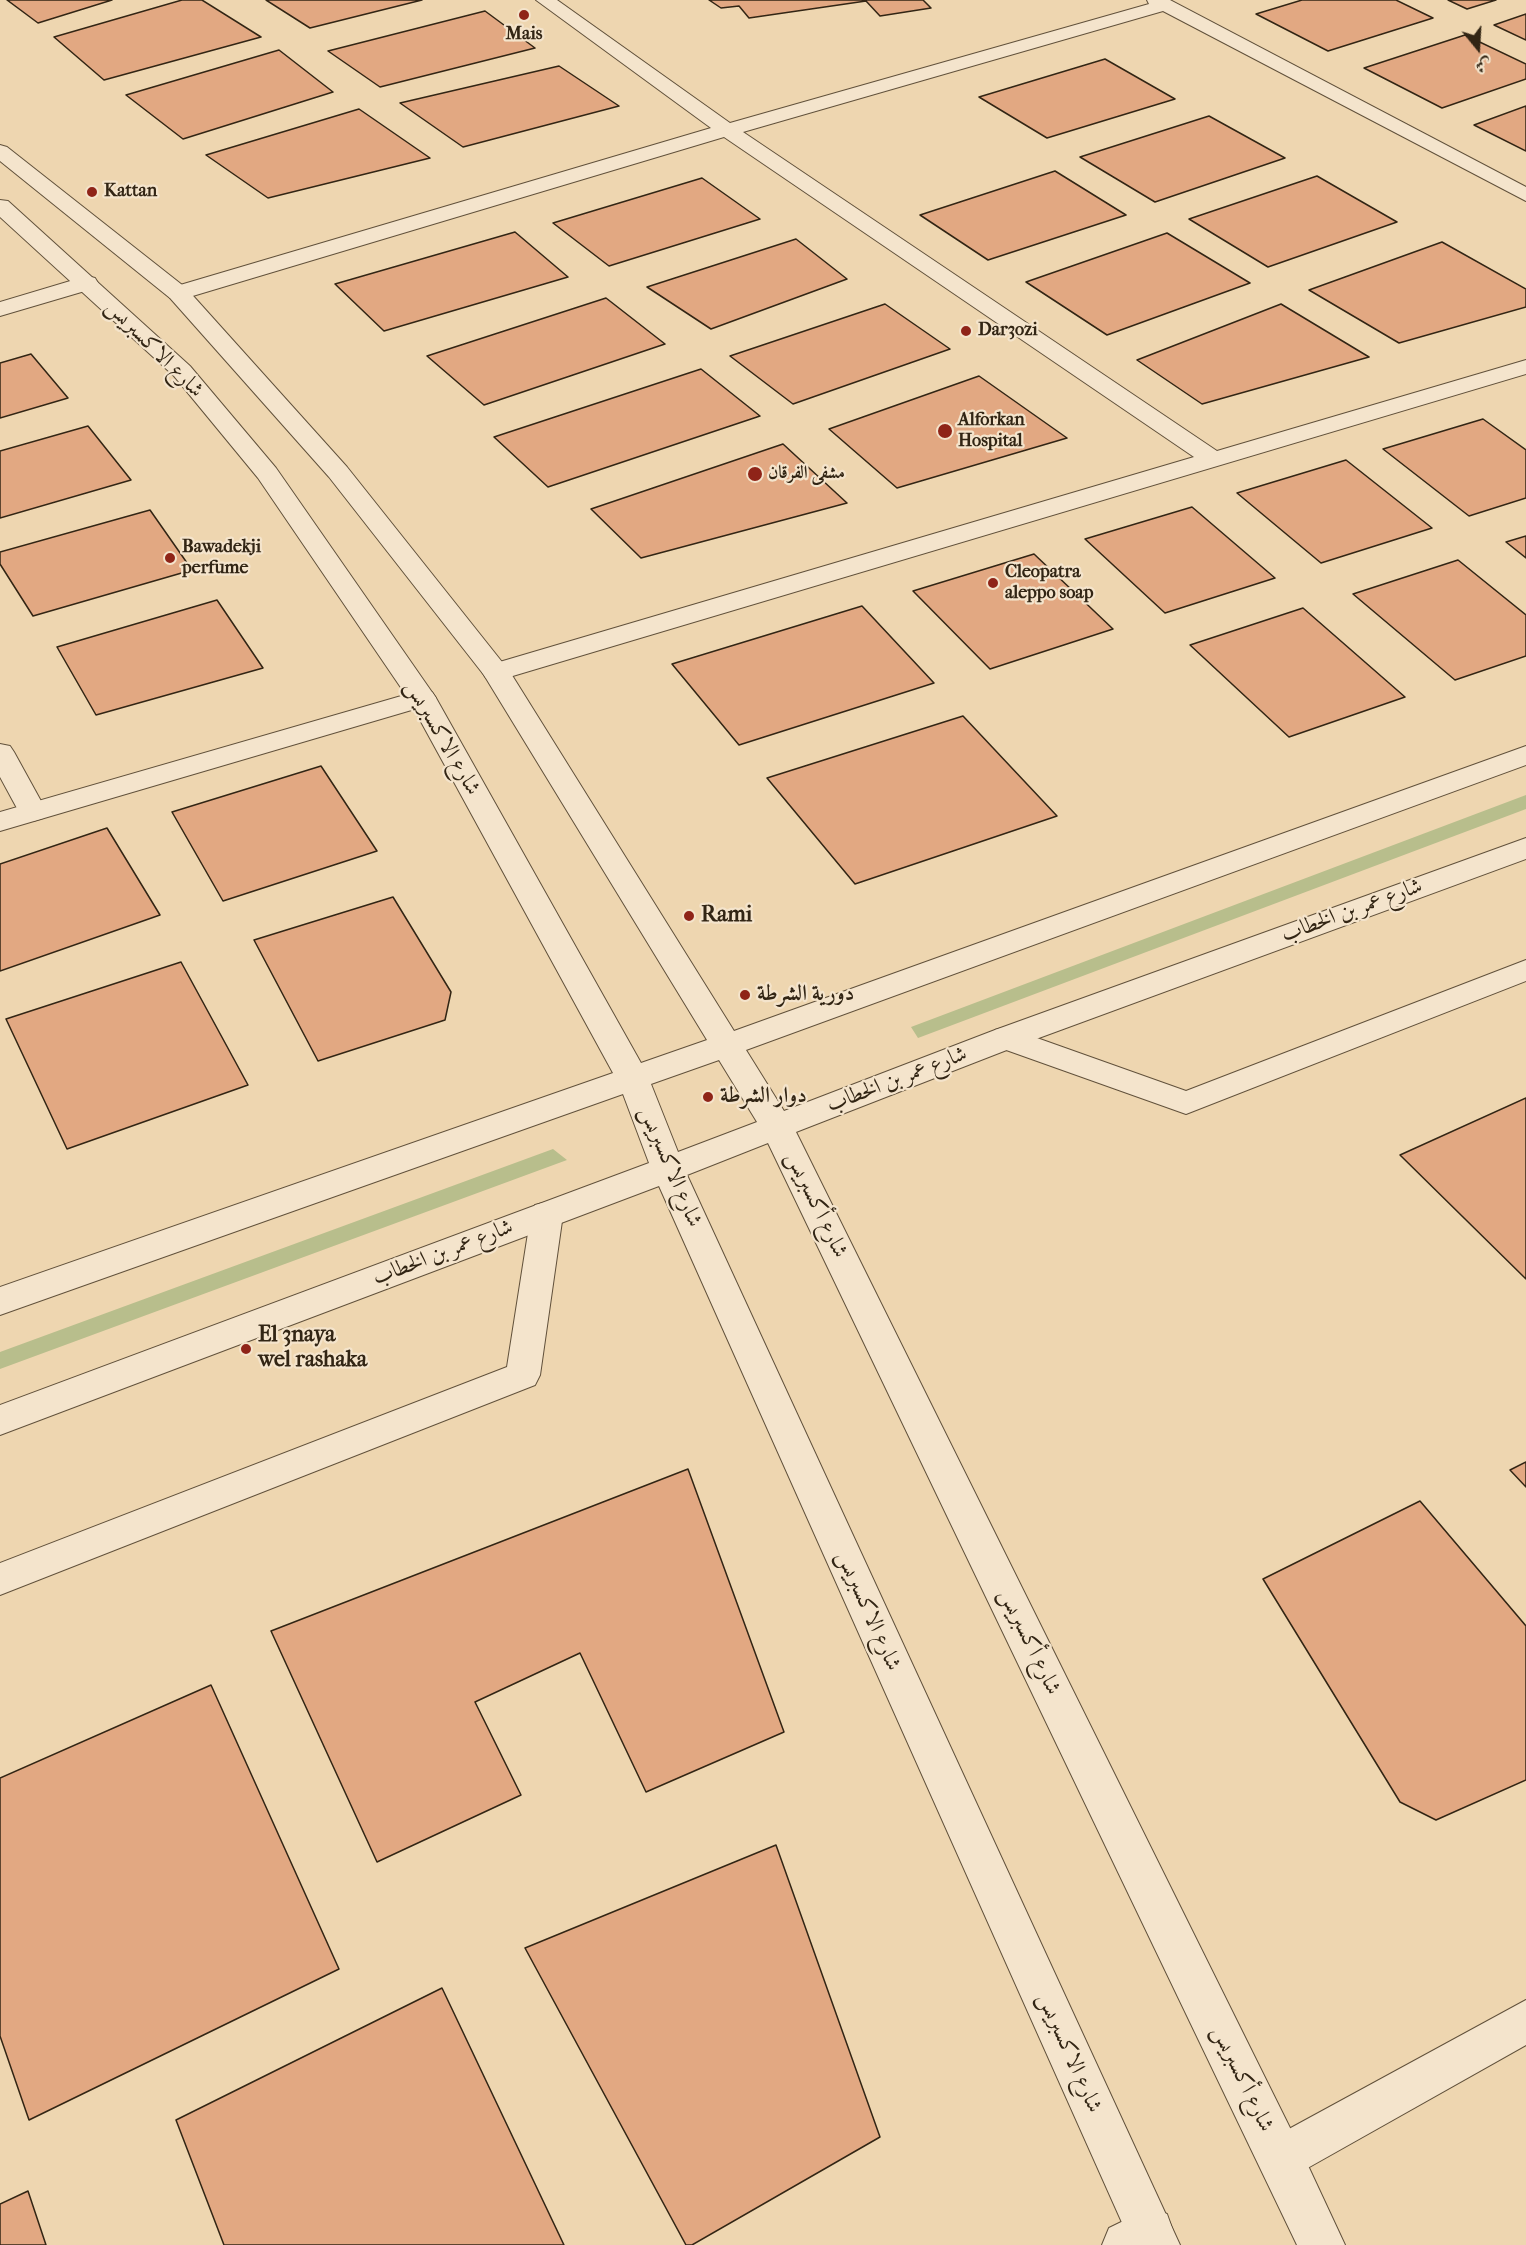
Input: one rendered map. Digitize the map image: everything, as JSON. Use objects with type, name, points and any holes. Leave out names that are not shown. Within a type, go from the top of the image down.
[{"type":"street","points":[[545,0],[727,130],[1213,459]]},
{"type":"street","points":[[178,293],[1160,2],[1526,195]]},
{"type":"street","name":"شارع أكسبريس","points":[[0,152],[178,293],[338,472],[496,672],[777,1127],[1281,2158],[1321,2245]]},
{"type":"street","name":"شارع الاكسبريس","points":[[0,206],[182,371],[267,473],[422,698],[633,1079],[668,1169],[1144,2240]]},
{"type":"street","points":[[0,309],[87,283]]},
{"type":"street","points":[[496,672],[1526,367]]},
{"type":"street","points":[[0,822],[422,698]]},
{"type":"street","points":[[0,1301],[633,1079],[1526,755]]},
{"type":"street","name":"شارع عمر بن الخطاب","points":[[0,1420],[668,1169],[1006,1038],[1526,848]]},
{"type":"street","points":[[1281,2158],[1526,2021]]},
{"type":"lane","points":[[0,752],[33,812]]},
{"type":"lane","points":[[1006,1038],[1186,1103],[1526,970]]},
{"type":"lane","points":[[0,1579],[524,1375],[547,1214]]},
{"type":"green space","points":[[1526,795],[1526,809],[918,1038],[911,1027]]},
{"type":"green space","points":[[553,1149],[567,1160],[0,1369],[0,1352]]},
{"type":"building","points":[[7,0],[112,0],[38,23]]},
{"type":"building","points":[[182,0],[202,0],[261,37],[104,80],[54,37]]},
{"type":"building","points":[[266,0],[422,0],[310,28]]},
{"type":"building","points":[[709,0],[923,0],[931,8],[880,16],[866,1],[749,18],[739,6],[721,8]]},
{"type":"building","points":[[1302,0],[1396,0],[1433,18],[1328,51],[1256,14]]},
{"type":"building","points":[[1448,0],[1496,0],[1467,9]]},
{"type":"building","points":[[485,11],[535,48],[380,87],[328,51]]},
{"type":"building","points":[[1526,14],[1526,40],[1494,25]]},
{"type":"building","points":[[1465,35],[1526,64],[1526,79],[1442,108],[1364,68]]},
{"type":"building","points":[[279,50],[333,92],[183,139],[126,95]]},
{"type":"building","points":[[1105,59],[1175,99],[1047,138],[979,97]]},
{"type":"building","points":[[559,66],[619,106],[463,147],[400,103]]},
{"type":"building","points":[[1526,106],[1526,151],[1474,125]]},
{"type":"building","points":[[359,109],[430,158],[268,198],[206,155]]},
{"type":"building","points":[[1209,116],[1285,158],[1155,202],[1080,157]]},
{"type":"building","points":[[1055,171],[1126,215],[988,260],[920,215]]},
{"type":"building","points":[[1317,176],[1397,222],[1268,267],[1189,219]]},
{"type":"building","points":[[702,178],[760,219],[609,266],[553,223]]},
{"type":"building","points":[[515,232],[568,277],[384,331],[335,284]]},
{"type":"building","points":[[1167,233],[1250,283],[1107,335],[1026,282]]},
{"type":"building","points":[[796,239],[847,279],[711,329],[647,287]]},
{"type":"building","points":[[1442,242],[1526,289],[1526,307],[1399,343],[1309,290]]},
{"type":"building","points":[[606,298],[665,344],[484,405],[427,356]]},
{"type":"building","points":[[885,304],[950,349],[793,404],[730,356]]},
{"type":"building","points":[[1281,304],[1369,357],[1202,404],[1137,360]]},
{"type":"building","points":[[31,354],[68,398],[0,418],[0,363]]},
{"type":"building","points":[[701,369],[760,416],[548,487],[494,437]]},
{"type":"building","points":[[979,376],[1067,438],[897,488],[829,429]]},
{"type":"building","points":[[1483,419],[1526,450],[1526,498],[1469,516],[1383,449]]},
{"type":"building","points":[[88,426],[131,480],[0,518],[0,451]]},
{"type":"building","name":"مشفى الفرقان","points":[[783,444],[847,503],[641,558],[591,509]]},
{"type":"building","points":[[1346,460],[1432,528],[1321,563],[1237,493]]},
{"type":"building","points":[[1192,507],[1275,578],[1165,613],[1085,539]]},
{"type":"building","points":[[150,510],[192,570],[33,616],[0,564],[0,552]]},
{"type":"building","points":[[1526,536],[1526,558],[1506,542]]},
{"type":"building","points":[[1034,554],[1113,629],[990,669],[913,591]]},
{"type":"building","points":[[1458,560],[1526,615],[1526,656],[1455,680],[1353,594]]},
{"type":"building","points":[[217,600],[263,668],[96,715],[57,647]]},
{"type":"building","points":[[862,606],[934,683],[739,745],[672,664]]},
{"type":"building","points":[[1303,608],[1405,697],[1289,737],[1190,645]]},
{"type":"building","points":[[963,716],[1057,816],[855,884],[767,778]]},
{"type":"building","points":[[321,766],[377,851],[223,901],[172,812]]},
{"type":"building","points":[[107,828],[160,915],[0,971],[0,864]]},
{"type":"building","points":[[393,897],[451,992],[445,1020],[318,1061],[254,940]]},
{"type":"building","points":[[181,962],[248,1085],[67,1149],[6,1019]]},
{"type":"building","points":[[1526,1098],[1526,1279],[1400,1155]]},
{"type":"building","points":[[1526,1462],[1526,1487],[1510,1470]]},
{"type":"building","points":[[688,1469],[784,1732],[646,1792],[580,1653],[475,1702],[521,1795],[377,1862],[271,1631]]},
{"type":"building","points":[[1420,1501],[1526,1626],[1526,1780],[1436,1820],[1400,1802],[1263,1579]]},
{"type":"building","points":[[211,1685],[339,1969],[29,2120],[0,2036],[0,1778]]},
{"type":"building","points":[[776,1845],[880,2137],[692,2245],[686,2245],[525,1948]]},
{"type":"building","points":[[442,1988],[564,2245],[224,2245],[176,2120]]},
{"type":"building","points":[[28,2191],[46,2245],[0,2245],[0,2204]]},
{"type":"place","name":"Mais","points":[[524,15]]},
{"type":"place","name":"Kattan","points":[[92,192]]},
{"type":"place","name":"Dar3ozi","points":[[966,331]]},
{"type":"place","name":"Alforkan Hospital","points":[[945,431]]},
{"type":"place","name":"مشفى الفرقان","points":[[755,474]]},
{"type":"place","name":"Bawadekji perfume","points":[[170,558]]},
{"type":"place","name":"Cleopatra aleppo soap","points":[[993,583]]},
{"type":"place","name":"Rami","points":[[689,916]]},
{"type":"place","name":"دورية الشرطة","points":[[745,995]]},
{"type":"place","name":"دوار الشرطة","points":[[708,1097]]},
{"type":"place","name":"El 3naya wel rashaka","points":[[246,1349]]}]
